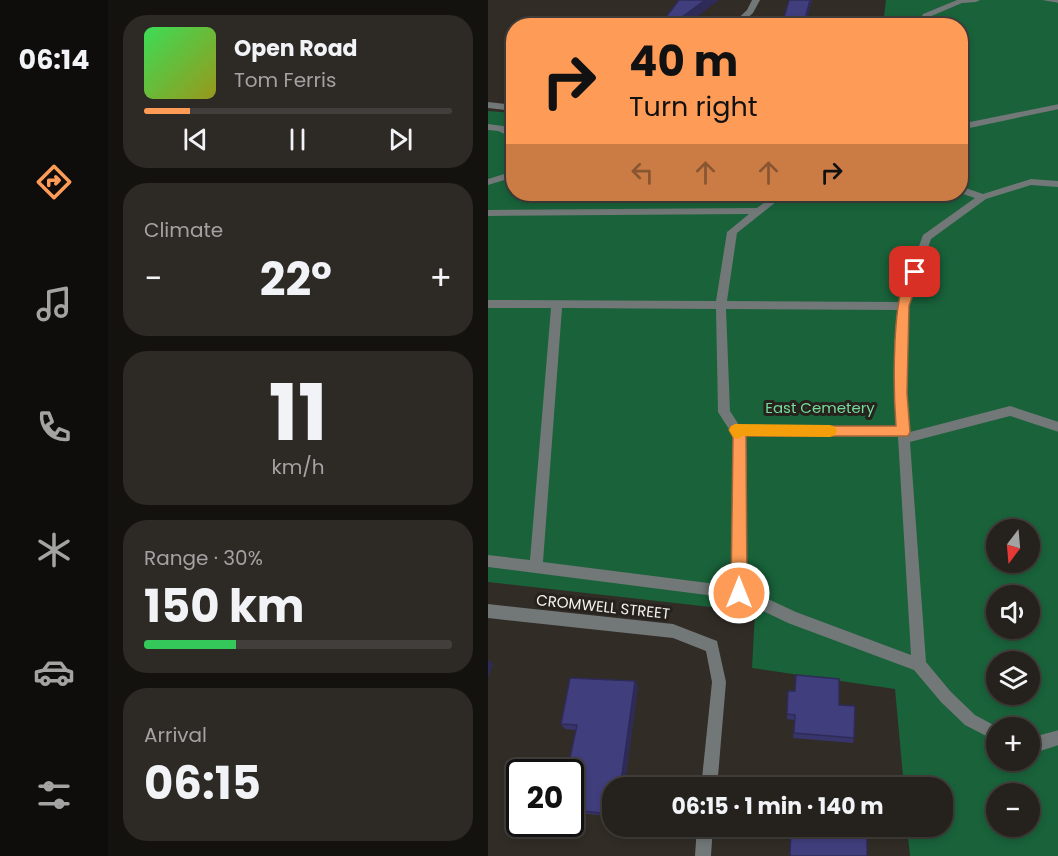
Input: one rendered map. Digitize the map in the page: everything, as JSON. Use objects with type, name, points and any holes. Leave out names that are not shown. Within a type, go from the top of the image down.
[{"type":"street","points":[[743,18],[756,0]]},
{"type":"street","points":[[925,18],[961,1],[976,0]]},
{"type":"street","points":[[1046,0],[1058,1]]},
{"type":"street","points":[[488,105],[506,107]]},
{"type":"street","points":[[968,125],[1058,106]]},
{"type":"street","points":[[488,127],[506,131]]},
{"type":"street","points":[[488,182],[506,176]]},
{"type":"street","points":[[919,665],[900,393],[903,306],[927,237],[983,197],[1031,182],[1058,184]]},
{"type":"street","points":[[968,192],[983,197]]},
{"type":"street","points":[[739,593],[740,436],[724,412],[721,305],[732,232],[772,201]]},
{"type":"street","points":[[488,213],[758,211]]},
{"type":"street","points":[[488,304],[903,306]]},
{"type":"street","points":[[536,567],[557,304]]},
{"type":"street","points":[[735,430],[904,435],[1010,411],[1058,427]]},
{"type":"street","points":[[488,561],[739,593],[803,622],[919,665],[946,697],[970,720],[986,729]]},
{"type":"street","name":"CROMWELL STREET","points":[[488,611],[672,631],[712,646],[719,682],[710,777]]},
{"type":"street","points":[[1040,743],[1058,737]]},
{"type":"street","points":[[703,856],[704,837]]},
{"type":"green space","name":"East Cemetery","points":[[886,0],[1058,0],[1058,856],[910,856],[908,837],[953,837],[953,777],[903,777],[895,689],[752,668],[755,612],[488,582],[488,111],[506,112],[506,201],[968,201],[968,18],[884,18]]},
{"type":"building","points":[[679,0],[705,0],[681,18],[665,18]]},
{"type":"building","points":[[789,0],[810,0],[805,18],[784,18]]},
{"type":"building","points":[[796,675],[839,679],[839,705],[855,706],[854,738],[794,733],[795,715],[787,714],[788,691],[795,691]]},
{"type":"building","points":[[570,678],[635,681],[622,777],[602,777],[602,813],[584,811],[584,759],[570,759],[577,725],[561,724]]},
{"type":"building","points":[[791,837],[867,837],[867,856],[790,856]]},
{"type":"slow traffic","points":[[738,433],[735,430],[830,431]]},
{"type":"route","points":[[739,593],[740,436],[735,430],[903,432],[900,393],[903,306],[915,272]]}]
